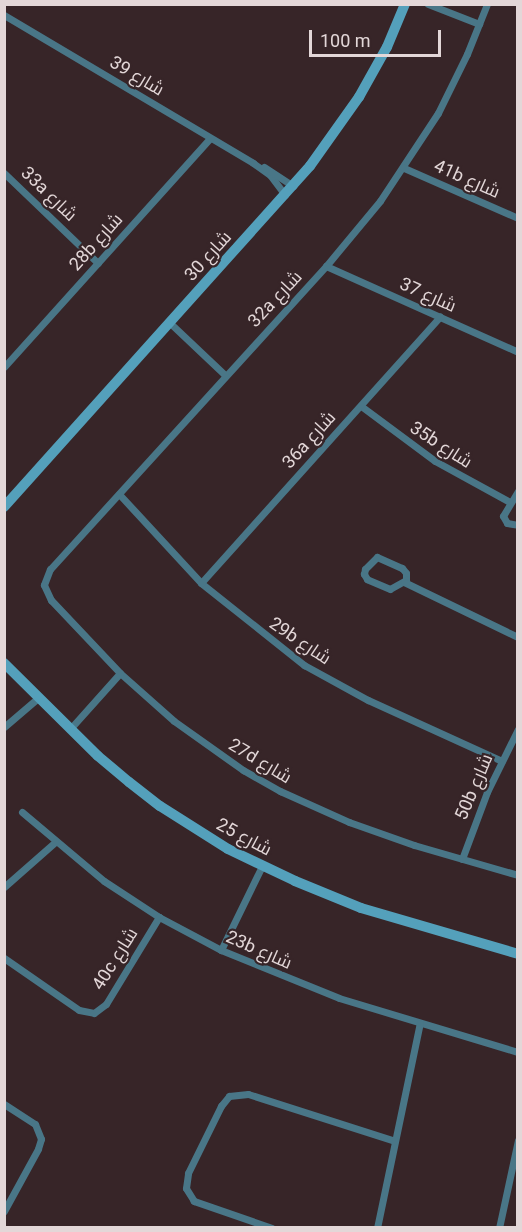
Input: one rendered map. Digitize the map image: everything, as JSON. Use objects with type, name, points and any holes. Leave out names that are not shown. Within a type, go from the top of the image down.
[{"type":"street","name":"شارع 30","points":[[4,507],[285,195],[327,144],[359,97],[387,47],[405,4]]},
{"type":"street","points":[[428,4],[479,24]]},
{"type":"street","name":"32a شارع","points":[[44,585],[50,570],[326,266],[404,168],[444,103],[487,4]]},
{"type":"street","name":"شارع 39","points":[[4,15],[253,164],[270,176],[285,195]]},
{"type":"street","name":"28b شارع","points":[[4,367],[210,138]]},
{"type":"street","name":"شارع 39","points":[[253,164],[270,170],[292,186]]},
{"type":"street","name":"41b شارع","points":[[404,168],[518,218]]},
{"type":"street","points":[[4,184],[8,175]]},
{"type":"street","name":"33a شارع","points":[[8,175],[98,263]]},
{"type":"street","name":"شارع 37","points":[[326,266],[518,352]]},
{"type":"street","name":"36a شارع","points":[[201,583],[440,317]]},
{"type":"street","points":[[170,323],[225,375]]},
{"type":"street","name":"35b شارع","points":[[361,406],[435,461],[510,502]]},
{"type":"street","points":[[518,491],[504,512],[504,520],[511,525],[518,525]]},
{"type":"street","name":"29b شارع","points":[[119,494],[201,583],[304,665],[369,700],[502,761]]},
{"type":"street","points":[[404,582],[407,576],[405,570],[380,557],[375,558],[364,572],[367,579],[388,588],[404,582],[518,638]]},
{"type":"street","name":"27d شارع","points":[[44,585],[51,600],[120,673],[208,746],[280,791],[349,822],[518,875]]},
{"type":"street","name":"شارع 25","points":[[4,663],[106,763],[160,806],[211,839],[262,866],[379,914],[518,954]]},
{"type":"street","points":[[70,729],[120,673]]},
{"type":"street","points":[[4,727],[38,698]]},
{"type":"street","name":"50b شارع","points":[[462,859],[502,761],[518,729]]},
{"type":"street","name":"23b شارع","points":[[22,812],[104,881],[159,917],[221,950],[299,983],[518,1052]]},
{"type":"street","points":[[4,887],[55,842]]},
{"type":"street","points":[[221,950],[262,866]]},
{"type":"street","name":"40c شارع","points":[[4,958],[79,1010],[94,1013],[106,1004],[159,917]]},
{"type":"street","points":[[377,1227],[420,1023]]},
{"type":"street","points":[[272,1227],[194,1201],[186,1188],[188,1173],[221,1106],[229,1096],[248,1094],[395,1141]]},
{"type":"street","points":[[4,1104],[31,1121],[40,1133],[38,1149],[4,1211]]},
{"type":"street","points":[[499,1227],[518,1140]]}]
